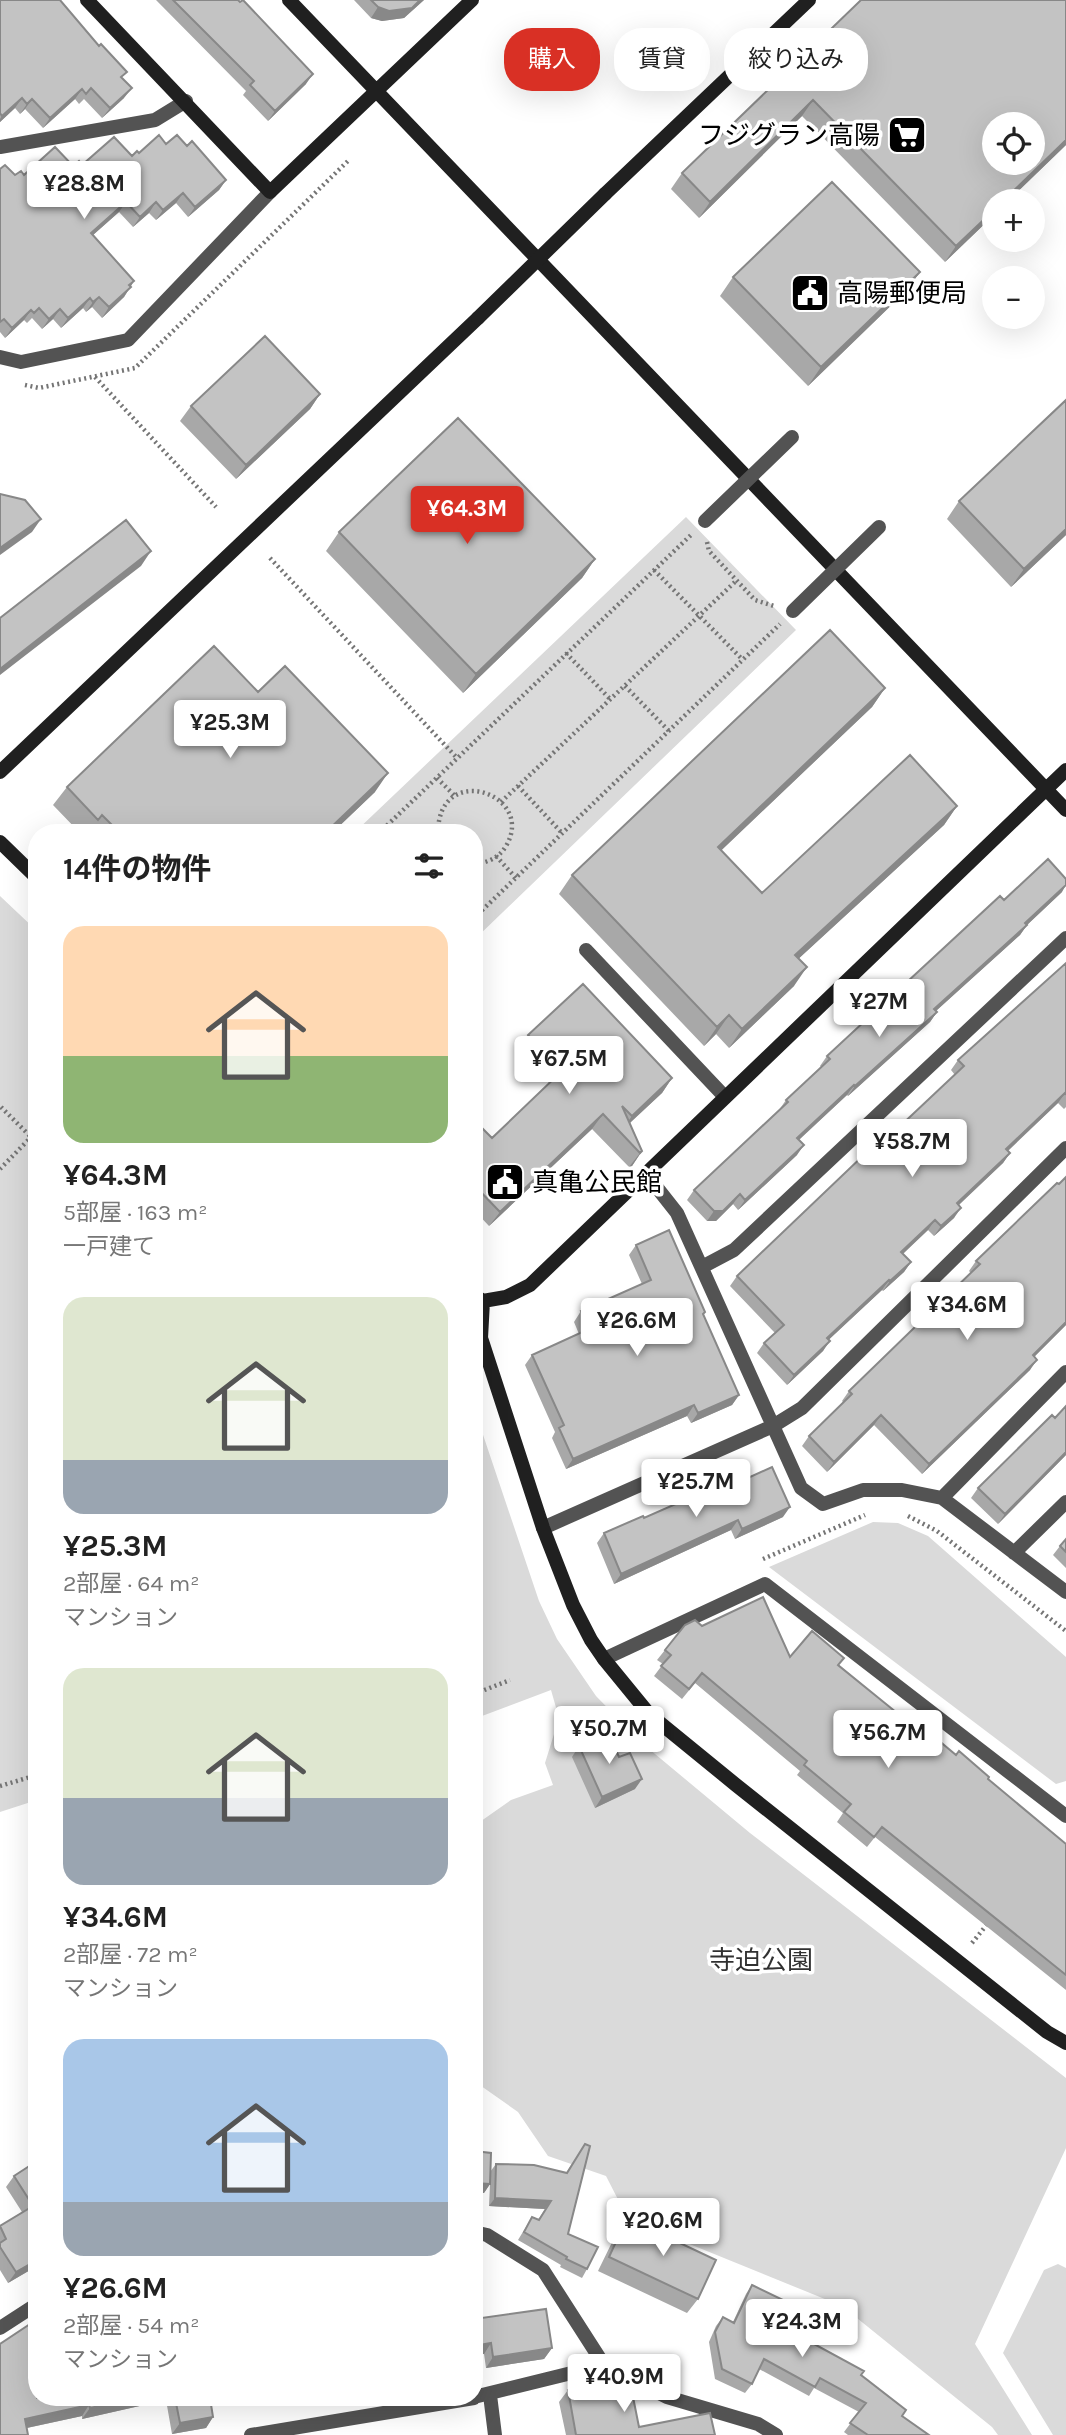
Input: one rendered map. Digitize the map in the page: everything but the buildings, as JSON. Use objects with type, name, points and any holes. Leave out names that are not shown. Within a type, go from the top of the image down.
[{"type":"street","points":[[88,0],[270,192]]},
{"type":"street","points":[[289,0],[1066,810]]},
{"type":"street","points":[[0,357],[21,362],[128,340],[270,192],[472,0]]},
{"type":"street","points":[[0,772],[809,0]]},
{"type":"street","points":[[0,147],[155,120],[186,101]]},
{"type":"street","points":[[701,524],[794,435]]},
{"type":"street","points":[[789,615],[881,526]]},
{"type":"street","points":[[483,1298],[506,1297],[530,1284],[647,1175],[1066,770]]},
{"type":"street","points":[[0,842],[28,868]]},
{"type":"street","points":[[702,1267],[734,1250],[1066,938]]},
{"type":"street","points":[[586,950],[725,1097]]},
{"type":"street","points":[[543,1528],[773,1426],[802,1408],[1066,1149]]},
{"type":"street","points":[[647,1175],[677,1213],[801,1488],[823,1504],[863,1490],[902,1490],[942,1498],[1066,1592]]},
{"type":"street","points":[[483,1344],[543,1528],[573,1605],[604,1659],[649,1714],[1036,2024],[1066,2043]]},
{"type":"street","points":[[942,1498],[1066,1372]]},
{"type":"street","points":[[1014,1553],[1066,1502]]},
{"type":"street","points":[[604,1659],[765,1584],[1066,1816]]},
{"type":"street","points":[[483,2234],[543,2270],[604,2365],[667,2397],[758,2424],[776,2435]]},
{"type":"street","points":[[0,2328],[28,2310]]},
{"type":"street","points":[[483,2396],[604,2365]]},
{"type":"street","points":[[490,2395],[495,2435]]},
{"type":"street","points":[[251,2435],[421,2406]]},
{"type":"path","points":[[95,377],[216,507]]},
{"type":"path","points":[[388,824],[701,524],[709,551],[736,581],[755,600],[789,615],[483,909]]},
{"type":"path","points":[[270,558],[457,758]]},
{"type":"path","points":[[654,570],[743,660]]},
{"type":"path","points":[[501,802],[736,581]]},
{"type":"path","points":[[566,653],[611,699]]},
{"type":"path","points":[[625,686],[669,731]]},
{"type":"path","points":[[437,778],[455,796]]},
{"type":"path","points":[[518,786],[562,833]]},
{"type":"path","points":[[438,824],[442,810],[455,796],[471,790],[484,792],[501,802],[510,817],[509,841],[503,851],[483,863]]},
{"type":"path","points":[[496,856],[516,878]]},
{"type":"path","points":[[1,1107],[28,1134]]},
{"type":"path","points":[[0,1169],[28,1140]]},
{"type":"path","points":[[763,1559],[876,1513]]},
{"type":"path","points":[[898,1514],[910,1516],[937,1531],[1066,1631]]},
{"type":"path","points":[[483,1690],[510,1680]]},
{"type":"path","points":[[0,1786],[28,1778]]},
{"type":"path","points":[[972,1943],[989,1922]]},
{"type":"green space","points":[[686,517],[796,630],[483,931],[483,824],[363,824]]},
{"type":"green space","points":[[0,896],[28,922],[28,1803],[0,1812]]},
{"type":"green space","name":"寺迫公園","points":[[483,1435],[539,1601],[557,1639],[596,1696],[643,1744],[750,1833],[1066,2078],[1066,2148],[975,2344],[1032,2435],[998,2435],[992,2427],[842,2306],[628,2219],[606,2176],[548,2156],[518,2112],[483,2087],[483,1820],[511,1800],[553,1785],[545,1763],[559,1718],[551,1690],[483,1716]]},
{"type":"green space","points":[[873,1522],[898,1523],[928,1536],[1066,1657],[1066,1781],[1056,1784],[769,1567]]},
{"type":"green space","points":[[1058,2264],[1066,2268],[1066,2435],[1053,2435],[1003,2353],[1044,2270]]},
{"type":"place","name":"フジグラン高陽","points":[[907,135]]},
{"type":"place","name":"高陽郵便局","points":[[810,293]]},
{"type":"place","name":"真亀公民館","points":[[505,1182]]}]
